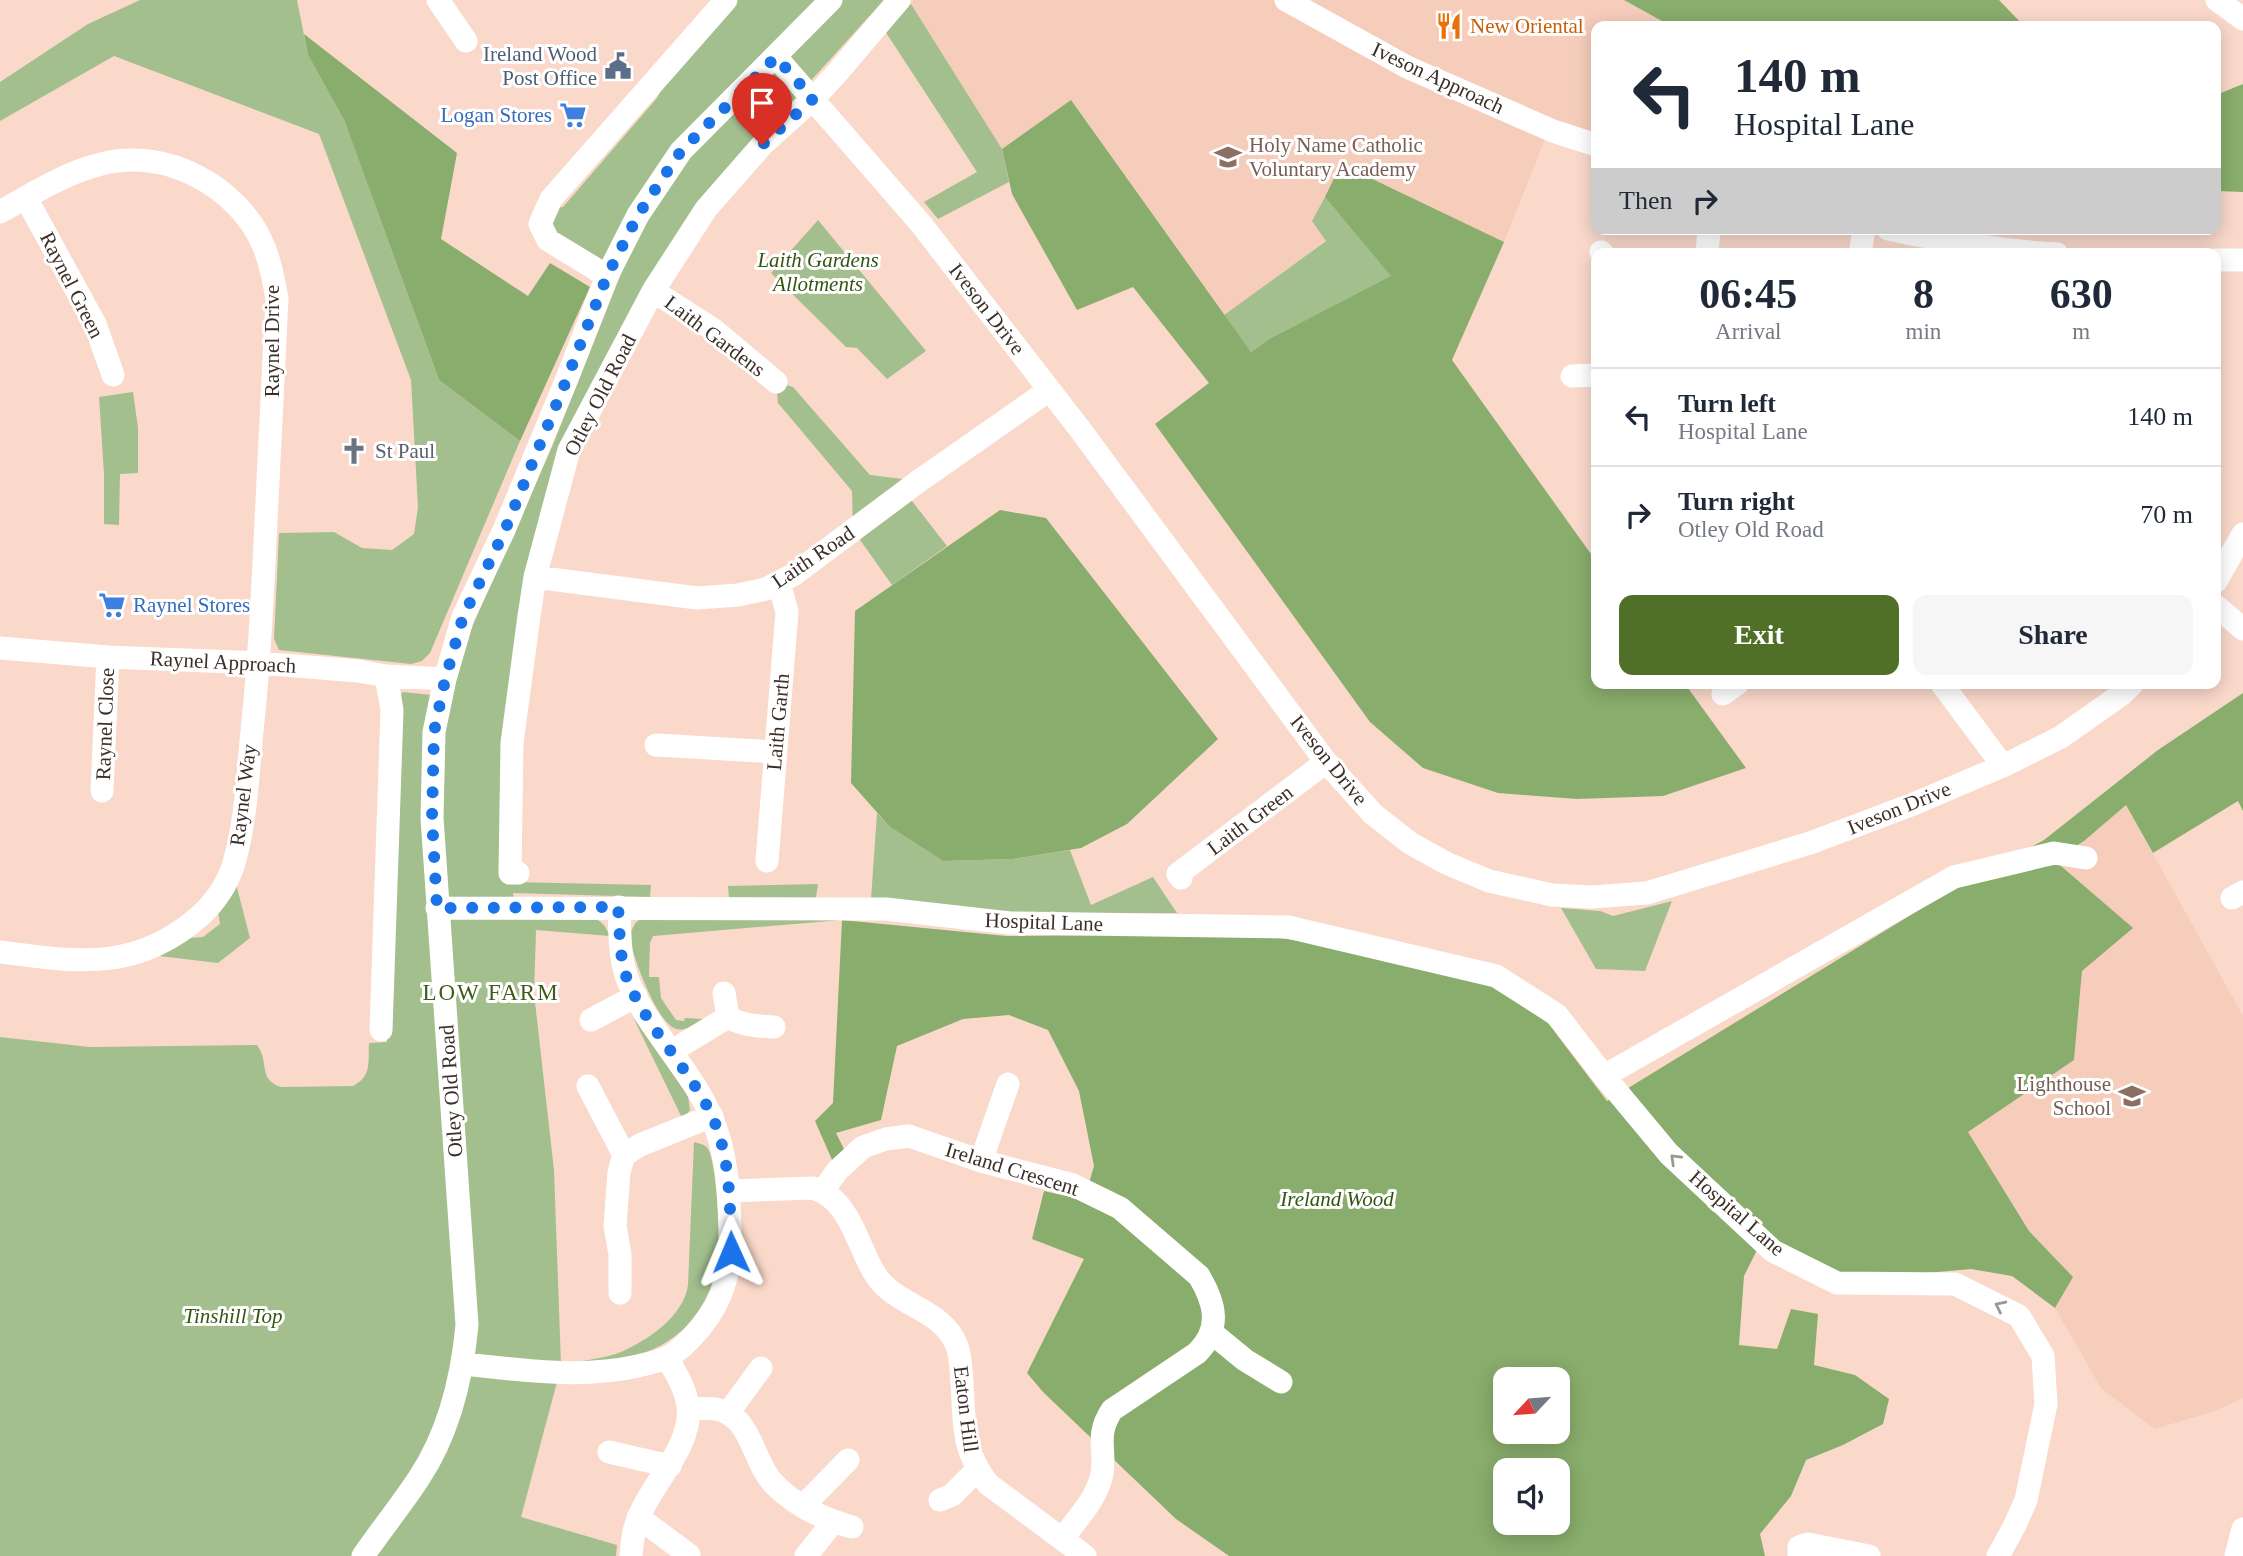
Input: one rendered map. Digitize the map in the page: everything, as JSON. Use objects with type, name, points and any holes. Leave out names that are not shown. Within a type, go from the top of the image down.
[{"type":"street","points":[[438,0],[466,41]]},
{"type":"street","points":[[607,276],[548,240],[540,224],[551,199],[726,0]]},
{"type":"street","name":"Otley Old Road","points":[[363,1556],[421,1476],[437,1446],[464,1364],[467,1325],[432,818],[434,732],[463,617],[505,530],[607,276],[638,215],[681,151],[831,0]]},
{"type":"street","name":"Otley Old Road","points":[[518,873],[510,873],[512,743],[535,577],[569,450],[653,291],[706,209],[762,145],[813,99],[899,0]]},
{"type":"street","name":"Iveson Approach","points":[[1286,0],[1407,67],[1553,131],[1591,143]]},
{"type":"street","points":[[2217,0],[2243,19]]},
{"type":"street","name":"Iveson Drive","points":[[776,57],[921,224],[1049,390],[1326,762],[1373,814],[1410,843],[1446,863],[1489,881],[1552,895],[1591,897],[1647,893],[1810,843],[1911,805],[2003,766],[2061,737],[2127,689]]},
{"type":"street","name":"Raynel Drive","points":[[0,212],[67,176],[103,163],[132,159],[161,162],[188,171],[216,186],[244,216],[263,244],[277,299],[259,663]]},
{"type":"street","name":"Raynel Green","points":[[26,198],[95,324],[113,374]]},
{"type":"street","points":[[1917,235],[1996,248]]},
{"type":"street","points":[[2221,260],[2243,260]]},
{"type":"street","name":"Laith Gardens","points":[[653,291],[714,330],[776,382]]},
{"type":"street","points":[[1572,376],[1591,375]]},
{"type":"street","name":"Laith Road","points":[[535,577],[697,598],[738,595],[779,583],[1049,390]]},
{"type":"street","points":[[2221,572],[2243,534]]},
{"type":"street","name":"Laith Garth","points":[[767,862],[787,612],[779,583]]},
{"type":"street","points":[[2221,610],[2243,629]]},
{"type":"street","name":"Raynel Approach","points":[[0,648],[107,657],[259,663],[445,680]]},
{"type":"street","name":"Raynel Close","points":[[102,790],[107,657]]},
{"type":"street","name":"Raynel Way","points":[[0,952],[64,960],[126,957],[177,933],[201,915],[222,890],[233,865],[240,836],[259,663]]},
{"type":"street","points":[[381,1030],[391,710],[386,676]]},
{"type":"street","points":[[1946,689],[2003,766]]},
{"type":"street","points":[[656,745],[775,752]]},
{"type":"street","name":"Laith Green","points":[[1181,878],[1178,874],[1326,762]]},
{"type":"street","points":[[1604,1076],[1954,877],[2054,853],[2086,858]]},
{"type":"street","points":[[464,1364],[557,1374],[594,1373],[620,1370],[667,1358],[679,1350],[701,1327],[714,1311],[724,1290],[731,1252],[729,1191],[722,1149],[712,1116],[626,977],[618,907]]},
{"type":"street","name":"Hospital Lane","points":[[437,908],[886,909],[1010,923],[1288,927],[1496,975],[1557,1015],[1669,1154],[1773,1251],[1837,1283],[1955,1284],[2019,1316],[2043,1356],[2046,1404],[2026,1500],[1997,1556]]},
{"type":"street","points":[[724,993],[728,1017],[751,1026],[774,1027]]},
{"type":"street","points":[[591,1020],[636,996]]},
{"type":"street","points":[[672,1051],[728,1017]]},
{"type":"street","points":[[981,1161],[1008,1084]]},
{"type":"street","points":[[588,1086],[624,1155]]},
{"type":"street","points":[[620,1293],[620,1254],[615,1226],[619,1172],[624,1155],[640,1145],[712,1116]]},
{"type":"street","name":"Ireland Crescent","points":[[823,1191],[837,1171],[863,1147],[886,1139],[909,1136],[981,1161],[1073,1185],[1120,1208],[1199,1276],[1212,1304],[1212,1333]]},
{"type":"street","points":[[729,1191],[813,1188],[823,1191]]},
{"type":"street","name":"Eaton Hill","points":[[823,1191],[840,1206],[878,1277],[889,1290],[932,1315],[951,1333],[960,1357],[966,1441],[977,1470],[988,1484],[1085,1556]]},
{"type":"street","points":[[1062,1539],[1096,1494],[1102,1473],[1101,1436],[1104,1423],[1112,1410],[1197,1353],[1212,1333],[1245,1360],[1281,1382]]},
{"type":"street","points":[[631,1556],[638,1517],[679,1447],[689,1409],[685,1392],[667,1358]]},
{"type":"street","points":[[728,1413],[761,1368]]},
{"type":"street","points":[[689,1409],[715,1409],[728,1413],[748,1434],[772,1482],[803,1506],[842,1524],[806,1556]]},
{"type":"street","points":[[609,1452],[670,1466]]},
{"type":"street","points":[[803,1506],[848,1460]]},
{"type":"street","points":[[940,1500],[952,1495],[977,1470]]},
{"type":"street","points":[[638,1517],[689,1555]]},
{"type":"street","points":[[2236,1556],[2243,1529]]},
{"type":"street","points":[[1799,1556],[1799,1547],[1808,1544],[1869,1556]]},
{"type":"shaded area","name":"Holy Name Catholic Voluntary Academy","points":[[914,0],[1624,0],[1662,21],[1591,21],[1591,155],[1545,139],[1504,242],[1341,165],[1326,240],[1224,315],[1071,100],[1002,149],[911,4]]},
{"type":"shaded area","name":"Lighthouse School","points":[[2126,805],[2243,1016],[2243,1398],[2218,1410],[2155,1429],[2101,1388],[2055,1308],[2073,1277],[2029,1231],[1968,1132],[2074,1060],[2082,971],[2053,860],[2084,841]]},
{"type":"green space","points":[[140,0],[297,0],[308,55],[344,120],[439,380],[520,441],[430,653],[422,661],[411,664],[279,650],[274,639],[279,533],[334,532],[362,548],[392,550],[414,534],[418,507],[411,380],[319,134],[114,56],[0,121],[0,82],[88,24]]},
{"type":"green space","name":"Tinshill Top","points":[[736,0],[884,0],[787,107],[762,145],[706,209],[569,450],[535,577],[511,882],[651,885],[650,897],[513,893],[516,914],[593,916],[604,925],[610,936],[536,930],[534,993],[554,1170],[561,1364],[621,1352],[653,1334],[680,1307],[688,1285],[694,1142],[708,1149],[714,1171],[719,1262],[716,1278],[707,1298],[690,1323],[661,1345],[614,1361],[561,1367],[521,1517],[617,1545],[616,1556],[0,1556],[0,1037],[90,1047],[257,1045],[261,1051],[266,1075],[281,1087],[353,1086],[363,1078],[368,1068],[369,1043],[387,1042],[398,759],[396,699],[403,692],[451,697],[464,645],[552,447],[621,274],[554,235],[550,222],[556,208],[563,207],[657,98],[667,79]]},
{"type":"green space","points":[[1624,0],[1999,0],[2019,21],[1662,21]]},
{"type":"green space","points":[[911,4],[1002,149],[1009,182],[938,219],[924,202],[977,172],[885,31]]},
{"type":"green space","points":[[304,34],[457,153],[441,239],[528,296],[550,263],[590,287],[520,441],[439,380],[344,120],[308,55]]},
{"type":"green space","points":[[2243,84],[2243,192],[2221,191],[2221,93]]},
{"type":"green space","points":[[1071,100],[1251,352],[1269,339],[1391,276],[1325,197],[1341,164],[1504,242],[1452,360],[1591,554],[1591,689],[1689,689],[1746,768],[1663,796],[1577,799],[1498,793],[1423,768],[1370,722],[1155,424],[1209,383],[1133,287],[1077,310],[1012,194],[1002,149]]},
{"type":"green space","points":[[1325,197],[1392,276],[1269,339],[1251,352],[1224,315],[1326,241],[1312,221]]},
{"type":"green space","name":"Laith Gardens Allotments","points":[[818,220],[926,351],[887,379],[857,348],[846,347],[771,273]]},
{"type":"green space","points":[[776,382],[793,387],[870,475],[919,481],[905,492],[947,546],[892,585],[853,530],[852,491],[778,403]]},
{"type":"green space","points":[[133,392],[138,428],[138,473],[120,474],[119,525],[104,524],[99,397]]},
{"type":"green space","points":[[1000,510],[1046,518],[1218,739],[1127,824],[1081,848],[1013,859],[943,861],[890,827],[851,783],[855,611]]},
{"type":"green space","name":"Ireland Wood","points":[[2243,693],[2243,811],[2238,801],[2153,853],[2126,805],[2084,841],[2054,860],[2133,928],[2082,971],[2074,1060],[1968,1132],[2029,1231],[2073,1277],[2055,1308],[2012,1276],[1971,1269],[1916,1274],[1835,1274],[1765,1234],[1744,1276],[1739,1345],[1777,1349],[1791,1309],[1818,1314],[1814,1365],[1855,1375],[1889,1399],[1883,1424],[1806,1460],[1791,1496],[1760,1534],[1765,1556],[1229,1556],[1176,1519],[1043,1392],[1027,1373],[1084,1259],[1032,1239],[1044,1191],[1084,1200],[1094,1166],[1079,1091],[1048,1030],[1009,1015],[963,1019],[897,1046],[881,1120],[836,1133],[847,1155],[833,1162],[815,1121],[833,1103],[842,920],[1006,936],[1249,934],[1331,945],[1496,985],[1548,1023],[1607,1101],[1958,886],[2044,840],[2158,750]]},
{"type":"green space","points":[[877,813],[890,827],[943,861],[1013,859],[1070,850],[1091,905],[1153,877],[1177,913],[1010,915],[871,899]]},
{"type":"green space","points":[[235,880],[250,938],[218,963],[159,956],[189,938],[203,937],[220,924],[218,911]]},
{"type":"green space","points":[[818,884],[816,898],[729,898],[728,886]]},
{"type":"green space","points":[[1672,901],[1645,971],[1596,969],[1561,908],[1600,911],[1613,916]]},
{"type":"green space","points":[[647,915],[842,920],[653,936],[650,943],[649,977],[659,977],[661,998],[676,1020],[704,1019],[690,1027],[678,1029],[667,1023],[653,1000],[629,935],[636,922]]},
{"type":"green space","points":[[633,1017],[688,1096],[690,1110],[683,1120]]},
{"type":"place","name":"New Oriental","points":[[1449,26]]},
{"type":"place","name":"Ireland Wood Post Office","points":[[618,66]]},
{"type":"place","name":"Logan Stores","points":[[573,115]]},
{"type":"place","name":"Holy Name Catholic Voluntary Academy","points":[[1228,157]]},
{"type":"place","name":"St Paul","points":[[354,451]]},
{"type":"place","name":"Raynel Stores","points":[[112,605]]},
{"type":"place","name":"Lighthouse School","points":[[2132,1096]]},
{"type":"district","name":"LOW FARM","points":[[491,992]]},
{"type":"route","points":[[731,1252],[729,1191],[722,1149],[712,1116],[626,977],[618,907],[437,908],[432,818],[434,732],[463,617],[505,530],[607,276],[638,215],[681,151],[776,57],[813,99],[762,145]]}]
